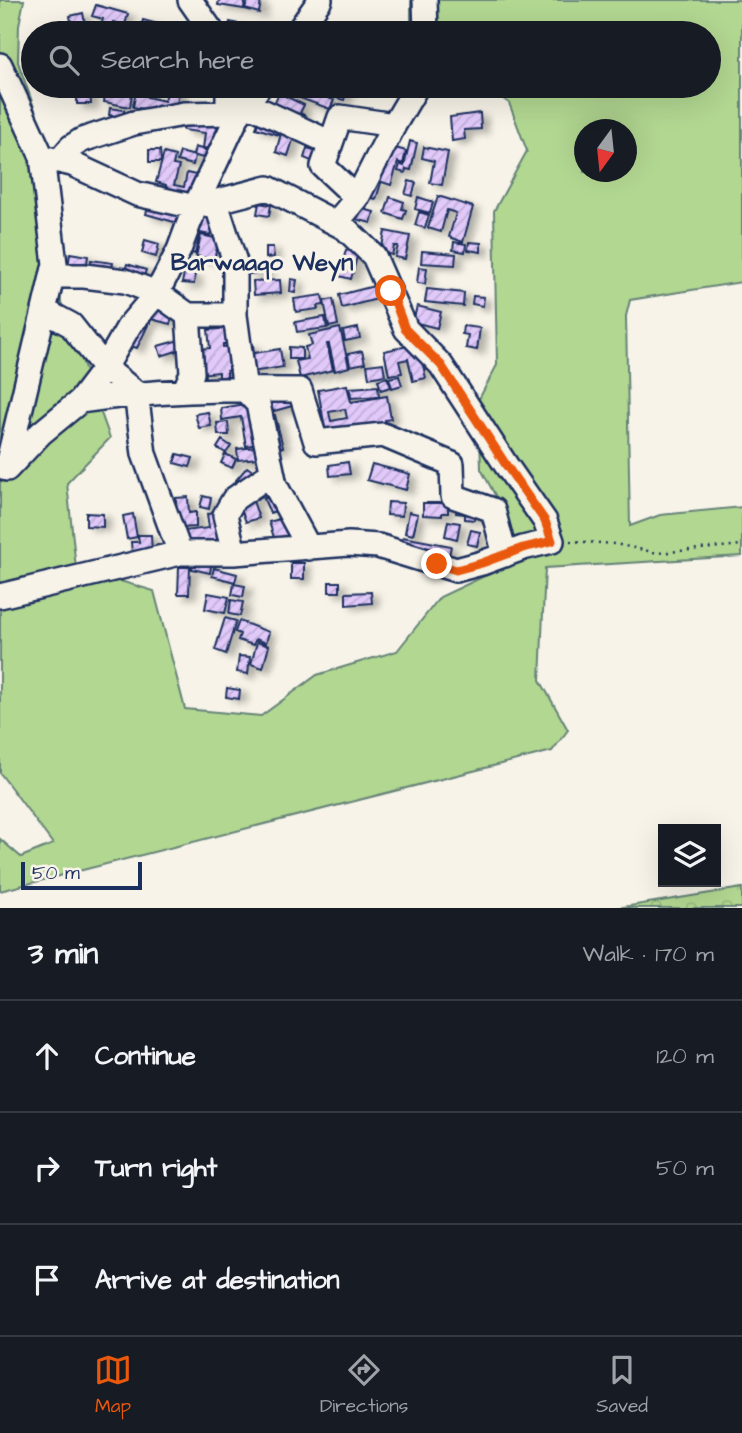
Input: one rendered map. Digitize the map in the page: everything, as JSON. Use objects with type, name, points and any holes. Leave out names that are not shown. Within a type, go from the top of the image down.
[{"type":"street","points":[[190,0],[205,21]]},
{"type":"street","points":[[305,21],[320,0]]},
{"type":"street","points":[[425,0],[426,21]]},
{"type":"street","points":[[0,65],[50,159],[55,264],[3,475]]},
{"type":"street","points":[[336,223],[357,198],[411,98]]},
{"type":"street","points":[[50,159],[82,140],[134,123],[243,105],[331,143]]},
{"type":"street","points":[[3,475],[41,433],[79,401],[105,368],[128,326],[157,293],[205,205],[243,105]]},
{"type":"street","points":[[357,198],[323,166],[340,117],[394,125]]},
{"type":"street","points":[[0,596],[180,553],[234,553],[349,544],[379,546],[456,570],[552,541],[545,521],[441,365],[405,329],[374,256],[345,228],[268,188],[205,205],[137,194],[72,164],[50,159]]},
{"type":"street","points":[[205,205],[235,262],[235,314],[246,390],[258,404],[275,485],[309,548]]},
{"type":"street","points":[[52,276],[83,276],[125,281],[157,293],[188,315],[235,314]]},
{"type":"street","points":[[45,312],[71,325],[105,368],[136,393],[144,454],[180,553]]},
{"type":"street","points":[[185,390],[192,373],[188,315]]},
{"type":"street","points":[[79,401],[185,390],[300,390],[316,442],[383,435],[452,464],[453,496],[494,510],[505,555]]},
{"type":"street","points":[[234,553],[225,515],[234,499],[272,473]]},
{"type":"path","points":[[552,541],[605,543],[658,552],[742,545]]},
{"type":"green space","points":[[0,0],[24,0],[19,25],[21,98],[31,98],[53,161],[61,302],[110,438],[67,483],[76,568],[154,591],[185,709],[261,716],[317,675],[397,651],[440,597],[510,564],[509,521],[481,469],[479,399],[497,365],[494,211],[527,151],[509,103],[502,98],[721,98],[721,21],[411,21],[411,0],[742,0],[742,282],[630,300],[626,316],[630,526],[660,515],[742,507],[742,556],[545,568],[540,680],[568,730],[552,751],[0,891],[0,839],[21,857],[53,844],[0,773]]},
{"type":"green space","points":[[742,888],[742,908],[617,908]]},
{"type":"building","points":[[219,0],[245,0],[244,9],[218,5]]},
{"type":"building","points":[[248,0],[261,1],[259,13],[245,9]]},
{"type":"building","points":[[96,5],[128,14],[126,21],[102,21],[92,16]]},
{"type":"building","points":[[83,13],[85,21],[71,21],[70,16]]},
{"type":"building","points":[[77,98],[91,98],[91,104],[77,104]]},
{"type":"building","points":[[105,98],[131,98],[130,107],[104,102]]},
{"type":"building","points":[[135,98],[165,101],[166,98],[178,98],[175,115],[133,107]]},
{"type":"building","points":[[277,98],[289,98],[304,105],[300,113],[304,115],[299,126],[270,112]]},
{"type":"building","points":[[300,98],[334,100],[330,109]]},
{"type":"building","points":[[110,108],[124,110],[123,117],[109,115]]},
{"type":"building","points":[[480,113],[481,129],[464,130],[465,139],[452,141],[450,117]]},
{"type":"building","points":[[185,115],[218,121],[215,149],[203,148],[205,133],[183,130]]},
{"type":"building","points":[[260,118],[282,125],[279,135],[256,128]]},
{"type":"building","points":[[283,126],[296,130],[288,156],[276,152]]},
{"type":"building","points":[[410,141],[417,143],[411,170],[406,169],[405,173],[398,171],[400,164],[404,166]]},
{"type":"building","points":[[388,146],[406,151],[403,164],[398,162],[391,185],[379,181]]},
{"type":"building","points":[[195,147],[211,152],[209,160],[193,155]]},
{"type":"building","points":[[424,147],[448,152],[442,185],[430,183],[434,161],[422,158]]},
{"type":"building","points":[[307,148],[318,151],[314,162],[304,158]]},
{"type":"building","points":[[149,150],[160,150],[161,162],[149,162]]},
{"type":"building","points":[[180,152],[195,156],[193,165],[177,161]]},
{"type":"building","points":[[164,153],[175,156],[173,165],[179,166],[174,185],[184,187],[187,173],[200,176],[196,191],[190,190],[187,204],[154,195],[156,185],[166,188],[166,185],[156,182]]},
{"type":"building","points":[[367,180],[381,183],[376,199],[363,196]]},
{"type":"building","points":[[409,181],[416,183],[412,196],[405,194]]},
{"type":"building","points":[[438,196],[473,207],[463,242],[449,237],[456,213],[447,210],[441,232],[428,228]]},
{"type":"building","points":[[390,197],[404,202],[402,209],[406,210],[403,219],[385,213]]},
{"type":"building","points":[[418,197],[433,202],[430,213],[415,209]]},
{"type":"building","points":[[149,203],[184,213],[181,224],[146,214]]},
{"type":"building","points":[[259,203],[271,205],[269,216],[257,214]]},
{"type":"building","points":[[359,208],[374,212],[371,223],[356,219]]},
{"type":"building","points":[[419,212],[429,215],[425,228],[415,225]]},
{"type":"building","points":[[193,214],[214,219],[210,235],[200,233],[195,254],[184,251]]},
{"type":"building","points":[[385,231],[410,236],[405,259],[395,257],[398,246],[394,246],[392,255],[381,252]]},
{"type":"building","points":[[201,235],[219,239],[214,260],[196,256]]},
{"type":"building","points":[[145,240],[159,244],[156,257],[142,253]]},
{"type":"building","points":[[454,242],[466,244],[465,252],[453,250]]},
{"type":"building","points":[[469,242],[481,243],[481,252],[468,250]]},
{"type":"building","points":[[266,247],[273,247],[274,257],[266,258]]},
{"type":"building","points":[[346,250],[358,253],[351,279],[339,276]]},
{"type":"building","points":[[422,251],[456,254],[455,265],[421,263]]},
{"type":"building","points":[[70,253],[88,256],[86,271],[68,267]]},
{"type":"building","points":[[91,260],[113,263],[111,273],[90,269]]},
{"type":"building","points":[[127,264],[146,270],[143,279],[124,273]]},
{"type":"building","points":[[266,264],[267,273],[248,274],[248,265]]},
{"type":"building","points":[[419,267],[427,268],[425,284],[417,283]]},
{"type":"building","points":[[184,273],[195,274],[194,284],[182,283]]},
{"type":"building","points":[[291,279],[297,280],[295,293],[290,292]]},
{"type":"building","points":[[280,280],[281,293],[254,295],[253,281]]},
{"type":"building","points":[[378,285],[381,298],[342,308],[339,295]]},
{"type":"building","points":[[427,289],[464,293],[463,306],[425,302]]},
{"type":"building","points":[[322,295],[324,305],[317,306],[318,309],[296,312],[294,299]]},
{"type":"building","points":[[473,296],[484,297],[483,306],[472,304]]},
{"type":"building","points":[[333,299],[338,325],[329,327],[324,301]]},
{"type":"building","points":[[417,306],[441,312],[437,328],[413,322]]},
{"type":"building","points":[[148,307],[173,315],[170,324],[151,319],[150,323],[144,321]]},
{"type":"building","points":[[325,317],[327,328],[297,332],[295,322]]},
{"type":"building","points":[[136,321],[148,325],[137,348],[128,345]]},
{"type":"building","points":[[463,326],[480,328],[477,350],[466,348],[468,335],[462,334]]},
{"type":"building","points":[[230,328],[232,344],[223,344],[223,347],[234,346],[236,370],[227,371],[227,377],[219,377],[219,372],[198,374],[196,349],[210,348],[208,330]]},
{"type":"building","points":[[340,328],[349,367],[335,371],[327,344],[333,370],[300,378],[296,361],[308,359],[305,347],[312,345],[309,335]]},
{"type":"building","points":[[358,328],[360,338],[345,341],[343,331]]},
{"type":"building","points":[[183,339],[186,348],[161,356],[158,346]]},
{"type":"building","points":[[253,344],[254,353],[280,349],[283,367],[245,373],[241,346]]},
{"type":"building","points":[[418,344],[426,378],[413,381],[408,359],[399,361],[402,373],[389,375],[384,351]]},
{"type":"building","points":[[289,347],[302,348],[302,359],[289,359]]},
{"type":"building","points":[[362,351],[365,363],[350,366],[348,354]]},
{"type":"building","points":[[383,363],[385,375],[369,378],[367,365]]},
{"type":"building","points":[[399,376],[402,385],[392,388],[389,378]]},
{"type":"building","points":[[387,377],[391,387],[381,390],[378,380]]},
{"type":"building","points":[[347,385],[351,402],[387,396],[391,419],[385,420],[386,427],[327,439],[318,390]],"holes":[[[345,409],[347,418],[331,421],[329,412]]]},
{"type":"building","points":[[378,386],[379,396],[351,398],[350,388]]},
{"type":"building","points":[[291,391],[296,405],[263,414],[259,400]]},
{"type":"building","points":[[252,403],[258,444],[246,446],[241,417],[222,420],[221,408]]},
{"type":"building","points":[[208,412],[211,426],[199,428],[195,414]]},
{"type":"building","points":[[275,415],[283,447],[271,450],[264,417]]},
{"type":"building","points":[[228,422],[229,435],[218,435],[217,423]]},
{"type":"building","points":[[222,440],[231,446],[226,453],[217,448]]},
{"type":"building","points":[[257,447],[258,458],[238,460],[237,449]]},
{"type":"building","points":[[177,454],[193,458],[190,467],[174,463]]},
{"type":"building","points":[[225,454],[236,459],[232,468],[221,463]]},
{"type":"building","points":[[348,462],[350,474],[330,476],[329,465]]},
{"type":"building","points":[[372,464],[410,474],[406,490],[367,480]]},
{"type":"building","points":[[247,467],[257,474],[241,493],[232,485]]},
{"type":"building","points":[[268,487],[271,494],[253,501],[259,518],[246,522],[237,499]]},
{"type":"building","points":[[273,495],[279,510],[270,513],[264,499]]},
{"type":"building","points":[[203,496],[211,498],[209,509],[200,507]]},
{"type":"building","points":[[188,497],[189,513],[196,512],[196,527],[177,528],[176,498]]},
{"type":"building","points":[[388,502],[403,503],[402,516],[387,515]]},
{"type":"building","points":[[423,503],[448,503],[448,513],[442,513],[442,516],[423,515]]},
{"type":"building","points":[[457,504],[480,517],[475,516],[474,520],[465,519],[465,514],[456,513]]},
{"type":"building","points":[[409,512],[418,514],[413,535],[405,533]]},
{"type":"building","points":[[86,513],[103,514],[103,527],[86,526]]},
{"type":"building","points":[[217,513],[220,530],[216,531],[217,540],[186,545],[184,531],[209,528],[207,514]]},
{"type":"building","points":[[133,514],[137,537],[127,539],[123,516]]},
{"type":"building","points":[[283,518],[290,543],[277,547],[269,522]]},
{"type":"building","points":[[448,521],[460,523],[457,539],[445,536]]},
{"type":"building","points":[[471,530],[480,532],[477,546],[467,544]]},
{"type":"building","points":[[138,535],[151,535],[152,553],[132,554],[131,542],[139,542]]},
{"type":"building","points":[[403,537],[451,546],[449,556],[401,546]]},
{"type":"building","points":[[195,556],[212,560],[210,573],[192,569]]},
{"type":"building","points":[[291,563],[304,563],[304,579],[291,579]]},
{"type":"building","points":[[179,567],[190,567],[189,594],[178,594]]},
{"type":"building","points":[[214,568],[237,574],[235,582],[212,576]]},
{"type":"building","points":[[329,582],[340,582],[340,592],[329,592]]},
{"type":"building","points":[[234,584],[245,586],[243,597],[232,595]]},
{"type":"building","points":[[371,592],[372,603],[346,605],[346,593]]},
{"type":"building","points":[[208,593],[229,597],[225,613],[205,609]]},
{"type":"building","points":[[231,600],[243,602],[240,616],[229,614]]},
{"type":"building","points":[[225,618],[236,621],[226,654],[215,650]]},
{"type":"building","points":[[239,621],[269,632],[266,643],[256,639],[253,645],[238,640],[240,634],[235,632]]},
{"type":"building","points":[[257,642],[269,646],[263,668],[251,664]]},
{"type":"building","points":[[239,656],[250,657],[248,674],[237,672]]},
{"type":"building","points":[[227,688],[240,690],[239,699],[226,697]]},
{"type":"district","name":"Barwaaqo Weyn","points":[[262,262]]},
{"type":"route","points":[[391,291],[405,329],[441,365],[545,521],[552,541],[456,570],[437,564]]}]
